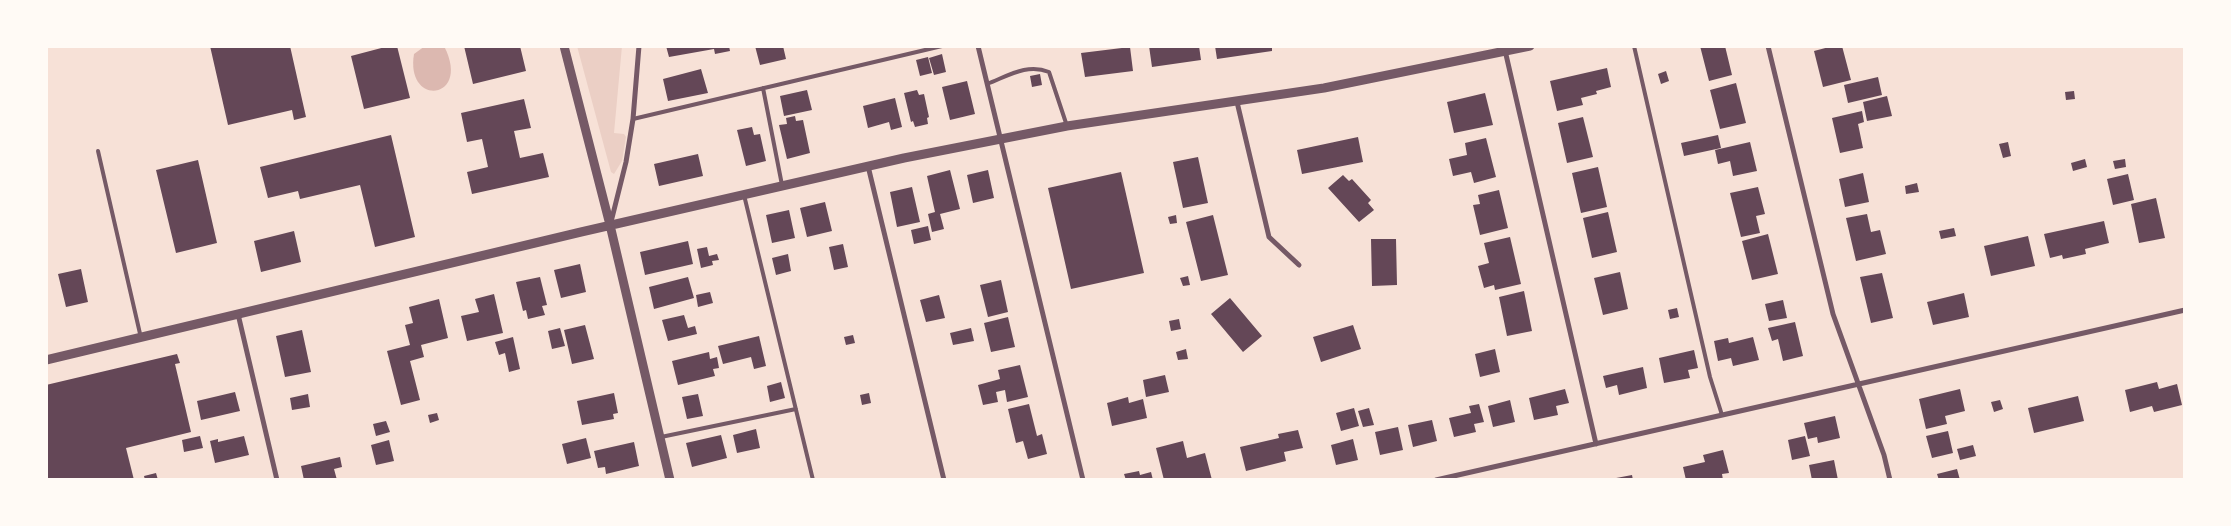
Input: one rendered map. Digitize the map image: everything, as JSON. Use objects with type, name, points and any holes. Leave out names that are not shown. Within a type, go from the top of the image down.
[{"type":"street","points":[[564,46],[610,225],[670,480]]},
{"type":"street","points":[[610,225],[626,162],[633,119],[639,46]]},
{"type":"street","points":[[978,46],[1083,480]]},
{"type":"street","points":[[46,360],[610,225],[868,166],[1067,126],[1237,102],[1411,72],[1505,49],[1530,46]]},
{"type":"street","points":[[1768,46],[1833,314],[1884,455],[1890,480]]},
{"type":"street","points":[[1505,49],[1596,444]]},
{"type":"street","points":[[1237,102],[1269,237],[1299,265]]},
{"type":"street","points":[[868,166],[944,480]]},
{"type":"street","points":[[1436,480],[1858,386],[2185,310]]},
{"type":"street","points":[[238,314],[277,480]]},
{"type":"lane","points":[[633,119],[942,46]]},
{"type":"lane","points":[[1634,46],[1710,377],[1722,415]]},
{"type":"lane","points":[[987,84],[1023,69],[1038,67],[1049,72],[1067,126]]},
{"type":"lane","points":[[763,88],[782,186]]},
{"type":"lane","points":[[98,150],[141,338]]},
{"type":"lane","points":[[744,194],[814,480]]},
{"type":"lane","points":[[660,437],[796,409]]},
{"type":"shaded area","points":[[425,46],[444,46],[450,64],[450,78],[444,86],[436,90],[427,89],[419,83],[414,71],[414,54]]},
{"type":"shaded area","points":[[577,46],[622,46],[614,133],[624,134],[626,137],[622,161],[614,174],[611,172]]},
{"type":"building","points":[[210,46],[290,46],[306,117],[294,120],[292,110],[228,125]]},
{"type":"building","points":[[389,46],[397,46],[410,98],[364,109],[351,56]]},
{"type":"building","points":[[464,46],[520,46],[526,71],[473,84]]},
{"type":"building","points":[[666,46],[729,46],[730,51],[715,54],[714,49],[669,57]]},
{"type":"building","points":[[755,46],[783,46],[786,59],[760,65]]},
{"type":"building","points":[[1149,46],[1199,46],[1201,60],[1152,67]]},
{"type":"building","points":[[1215,46],[1272,46],[1272,51],[1217,59]]},
{"type":"building","points":[[1700,46],[1725,46],[1732,75],[1709,81]]},
{"type":"building","points":[[1833,46],[1842,46],[1851,80],[1823,87],[1814,51]]},
{"type":"building","points":[[1130,47],[1133,71],[1085,77],[1081,53]]},
{"type":"building","points":[[942,54],[946,72],[934,75],[929,58]]},
{"type":"building","points":[[928,57],[932,73],[920,76],[916,60]]},
{"type":"building","points":[[1607,68],[1611,87],[1596,91],[1597,94],[1581,98],[1583,105],[1557,111],[1550,81]]},
{"type":"building","points":[[701,69],[708,93],[668,101],[663,79]]},
{"type":"building","points":[[1666,71],[1669,81],[1661,84],[1658,74]]},
{"type":"building","points":[[1040,74],[1042,85],[1032,87],[1030,76]]},
{"type":"building","points":[[1878,77],[1882,95],[1848,103],[1844,85]]},
{"type":"building","points":[[967,81],[975,114],[950,120],[942,87]]},
{"type":"building","points":[[1736,83],[1746,123],[1720,129],[1710,90]]},
{"type":"building","points":[[807,90],[812,110],[784,116],[780,96]]},
{"type":"building","points":[[917,90],[919,95],[924,94],[929,117],[927,118],[928,124],[915,127],[913,121],[911,122],[904,93]]},
{"type":"building","points":[[2074,91],[2075,99],[2066,100],[2065,92]]},
{"type":"building","points":[[1485,93],[1493,125],[1454,133],[1447,102]]},
{"type":"building","points":[[1887,96],[1892,116],[1867,121],[1863,102]]},
{"type":"building","points":[[895,98],[902,127],[891,130],[889,122],[868,128],[863,106]]},
{"type":"building","points":[[524,99],[531,128],[514,131],[520,158],[543,153],[549,177],[472,194],[467,172],[488,167],[482,139],[467,142],[461,113]]},
{"type":"building","points":[[1862,111],[1864,122],[1858,124],[1863,148],[1840,153],[1832,118]]},
{"type":"building","points":[[795,116],[796,121],[803,120],[810,153],[787,159],[779,125],[787,124],[786,118]]},
{"type":"building","points":[[1583,117],[1593,157],[1567,163],[1558,123]]},
{"type":"building","points":[[752,127],[754,135],[760,134],[766,161],[746,166],[737,130]]},
{"type":"building","points":[[391,135],[415,237],[375,247],[360,185],[300,199],[298,191],[268,198],[260,167]]},
{"type":"building","points":[[1718,135],[1721,148],[1684,156],[1681,143]]},
{"type":"building","points":[[1358,137],[1363,162],[1302,174],[1297,150]]},
{"type":"building","points":[[1486,138],[1496,177],[1474,183],[1471,172],[1453,176],[1449,159],[1467,155],[1465,143]]},
{"type":"building","points":[[1750,142],[1757,171],[1733,176],[1730,161],[1718,164],[1715,150]]},
{"type":"building","points":[[2008,142],[2011,156],[2003,158],[1999,144]]},
{"type":"building","points":[[698,154],[703,176],[659,186],[654,164]]},
{"type":"building","points":[[1198,157],[1208,203],[1183,208],[1173,162]]},
{"type":"building","points":[[2085,159],[2087,167],[2073,171],[2071,163]]},
{"type":"building","points":[[2125,159],[2126,167],[2115,169],[2113,161]]},
{"type":"building","points":[[198,160],[217,243],[176,253],[156,170]]},
{"type":"building","points":[[1598,167],[1607,207],[1581,213],[1572,173]]},
{"type":"building","points":[[950,170],[960,209],[940,214],[944,229],[932,232],[928,214],[935,212],[927,176]]},
{"type":"building","points":[[988,170],[994,198],[973,203],[967,175]]},
{"type":"building","points":[[1121,172],[1144,273],[1071,289],[1048,188]]},
{"type":"building","points":[[1863,173],[1869,202],[1845,207],[1839,179]]},
{"type":"building","points":[[2128,174],[2134,200],[2113,205],[2107,179]]},
{"type":"building","points":[[1343,175],[1349,181],[1352,179],[1371,200],[1368,203],[1374,210],[1359,222],[1328,188]]},
{"type":"building","points":[[1917,183],[1919,192],[1906,194],[1905,186]]},
{"type":"building","points":[[912,187],[920,222],[897,227],[890,192]]},
{"type":"building","points":[[1758,187],[1765,214],[1756,216],[1760,233],[1741,237],[1730,193]]},
{"type":"building","points":[[1499,190],[1508,228],[1480,235],[1473,205],[1480,204],[1478,195]]},
{"type":"building","points":[[2156,198],[2165,238],[2139,243],[2131,204]]},
{"type":"building","points":[[825,202],[832,231],[807,237],[800,208]]},
{"type":"building","points":[[789,210],[795,238],[772,243],[766,215]]},
{"type":"building","points":[[1608,212],[1617,252],[1592,258],[1583,218]]},
{"type":"building","points":[[1867,214],[1871,232],[1880,230],[1886,254],[1856,261],[1846,218]]},
{"type":"building","points":[[1176,215],[1177,223],[1170,224],[1168,217]]},
{"type":"building","points":[[1213,215],[1228,275],[1201,281],[1186,222]]},
{"type":"building","points":[[2104,221],[2109,243],[2085,249],[2086,254],[2063,259],[2062,255],[2050,258],[2044,234]]},
{"type":"building","points":[[928,226],[931,240],[914,244],[911,230]]},
{"type":"building","points":[[1954,228],[1956,236],[1941,239],[1939,231]]},
{"type":"building","points":[[294,231],[301,262],[261,272],[254,241]]},
{"type":"building","points":[[1768,234],[1778,274],[1752,280],[1742,241]]},
{"type":"building","points":[[2028,236],[2035,266],[1991,276],[1984,246]]},
{"type":"building","points":[[1510,237],[1521,284],[1495,290],[1494,285],[1484,288],[1478,266],[1489,263],[1484,243]]},
{"type":"building","points":[[1371,239],[1396,239],[1397,285],[1372,286]]},
{"type":"building","points":[[688,241],[693,264],[645,275],[640,252]]},
{"type":"building","points":[[843,244],[848,267],[834,270],[829,247]]},
{"type":"building","points":[[707,247],[709,256],[717,254],[719,260],[712,261],[713,265],[701,268],[697,249]]},
{"type":"building","points":[[788,254],[791,271],[776,275],[772,258]]},
{"type":"building","points":[[580,264],[586,292],[561,298],[554,270]]},
{"type":"building","points":[[81,269],[88,302],[66,307],[58,274]]},
{"type":"building","points":[[1620,272],[1628,309],[1603,315],[1594,278]]},
{"type":"building","points":[[1882,273],[1893,318],[1871,323],[1860,277]]},
{"type":"building","points":[[1188,276],[1190,285],[1183,286],[1180,278]]},
{"type":"building","points":[[540,277],[547,305],[542,306],[545,315],[528,319],[526,310],[523,311],[516,282]]},
{"type":"building","points":[[688,277],[694,298],[654,309],[649,287]]},
{"type":"building","points":[[1001,280],[1008,312],[988,317],[980,285]]},
{"type":"building","points":[[1524,291],[1532,331],[1507,336],[1499,297]]},
{"type":"building","points":[[710,292],[713,303],[698,307],[696,295]]},
{"type":"building","points":[[1964,293],[1969,317],[1933,325],[1927,302]]},
{"type":"building","points":[[494,294],[503,333],[467,341],[461,316],[479,312],[475,299]]},
{"type":"building","points":[[939,295],[945,318],[926,322],[920,300]]},
{"type":"building","points":[[1230,298],[1262,336],[1243,352],[1211,314]]},
{"type":"building","points":[[439,299],[448,338],[421,345],[424,357],[410,361],[420,400],[401,405],[387,351],[410,345],[405,325],[413,323],[409,307]]},
{"type":"building","points":[[1783,300],[1787,318],[1769,321],[1765,304]]},
{"type":"building","points":[[1677,308],[1679,317],[1670,319],[1668,310]]},
{"type":"building","points":[[684,315],[688,328],[695,326],[697,334],[668,341],[662,320]]},
{"type":"building","points":[[1008,317],[1015,347],[991,352],[984,323]]},
{"type":"building","points":[[1179,319],[1181,329],[1171,331],[1169,321]]},
{"type":"building","points":[[1795,322],[1803,356],[1783,361],[1778,339],[1772,341],[1768,328]]},
{"type":"building","points":[[585,325],[594,359],[572,364],[564,330]]},
{"type":"building","points":[[1353,325],[1361,349],[1321,362],[1313,337]]},
{"type":"building","points":[[560,328],[565,346],[552,349],[548,331]]},
{"type":"building","points":[[971,328],[974,341],[953,345],[950,333]]},
{"type":"building","points":[[302,330],[311,372],[285,377],[276,336]]},
{"type":"building","points":[[853,335],[855,343],[846,345],[844,337]]},
{"type":"building","points":[[759,336],[766,366],[754,369],[751,357],[723,364],[718,346]]},
{"type":"building","points":[[513,337],[520,369],[509,372],[505,353],[499,355],[495,342]]},
{"type":"building","points":[[1753,337],[1759,360],[1733,366],[1731,358],[1718,361],[1714,341],[1728,338],[1729,343]]},
{"type":"building","points":[[1186,349],[1188,359],[1178,360],[1176,352]]},
{"type":"building","points":[[1495,349],[1500,372],[1480,377],[1475,354]]},
{"type":"building","points":[[1694,350],[1698,368],[1688,370],[1690,378],[1664,383],[1659,358]]},
{"type":"building","points":[[709,352],[710,359],[717,357],[719,368],[713,369],[715,376],[678,385],[672,361]]},
{"type":"building","points":[[177,354],[180,363],[175,364],[191,432],[126,448],[134,480],[46,480],[46,385]]},
{"type":"building","points":[[1020,365],[1028,397],[1007,402],[1005,390],[996,392],[998,402],[983,405],[978,385],[1000,379],[998,370]]},
{"type":"building","points":[[1643,367],[1647,388],[1619,395],[1617,385],[1606,388],[1603,376]]},
{"type":"building","points":[[1165,375],[1169,392],[1146,397],[1143,380]]},
{"type":"building","points":[[781,382],[785,398],[770,402],[767,386]]},
{"type":"building","points":[[2157,382],[2159,389],[2177,384],[2182,405],[2154,412],[2152,406],[2130,412],[2125,390]]},
{"type":"building","points":[[1565,389],[1569,403],[1556,406],[1558,415],[1534,420],[1529,398]]},
{"type":"building","points":[[1960,389],[1965,411],[1945,416],[1947,424],[1926,429],[1919,399]]},
{"type":"building","points":[[235,392],[240,411],[201,420],[197,401]]},
{"type":"building","points":[[614,393],[618,413],[613,414],[614,419],[582,425],[577,401]]},
{"type":"building","points":[[869,393],[871,403],[862,405],[860,395]]},
{"type":"building","points":[[308,394],[310,407],[292,410],[290,398]]},
{"type":"building","points":[[698,394],[703,416],[687,419],[682,397]]},
{"type":"building","points":[[2078,396],[2084,421],[2034,433],[2028,408]]},
{"type":"building","points":[[1128,397],[1129,403],[1143,399],[1147,418],[1112,426],[1107,403]]},
{"type":"building","points":[[1510,400],[1515,422],[1493,427],[1488,406]]},
{"type":"building","points":[[2000,400],[2003,409],[1994,412],[1991,402]]},
{"type":"building","points":[[1029,404],[1037,436],[1042,434],[1047,454],[1028,459],[1023,441],[1016,443],[1008,409]]},
{"type":"building","points":[[1479,404],[1484,422],[1474,424],[1476,432],[1454,437],[1449,418],[1471,413],[1469,406]]},
{"type":"building","points":[[1354,408],[1359,426],[1341,431],[1336,413]]},
{"type":"building","points":[[1369,408],[1374,425],[1363,427],[1358,411]]},
{"type":"building","points":[[437,413],[439,420],[430,423],[428,415]]},
{"type":"building","points":[[1835,416],[1840,438],[1818,443],[1817,437],[1808,439],[1804,423]]},
{"type":"building","points":[[1432,420],[1437,441],[1413,447],[1408,425]]},
{"type":"building","points":[[386,421],[390,432],[376,436],[373,424]]},
{"type":"building","points":[[1398,427],[1403,450],[1380,455],[1375,432]]},
{"type":"building","points":[[756,429],[760,448],[737,453],[733,435]]},
{"type":"building","points":[[1298,430],[1303,448],[1284,452],[1286,461],[1246,471],[1240,447],[1279,438],[1278,434]]},
{"type":"building","points":[[1948,431],[1953,453],[1932,458],[1926,436]]},
{"type":"building","points":[[721,435],[727,458],[692,467],[686,443]]},
{"type":"building","points":[[200,436],[203,448],[184,452],[182,440]]},
{"type":"building","points":[[244,436],[249,455],[215,463],[210,441],[218,439],[218,442]]},
{"type":"building","points":[[1805,436],[1810,456],[1792,460],[1788,440]]},
{"type":"building","points":[[586,438],[591,458],[567,464],[562,444]]},
{"type":"building","points":[[1353,439],[1358,460],[1336,465],[1331,445]]},
{"type":"building","points":[[389,440],[394,461],[376,465],[371,445]]},
{"type":"building","points":[[1183,441],[1187,458],[1205,453],[1212,480],[1164,480],[1156,448]]},
{"type":"building","points":[[634,442],[639,466],[606,474],[605,467],[598,468],[594,451]]},
{"type":"building","points":[[1973,445],[1976,456],[1960,460],[1957,449]]},
{"type":"building","points":[[1723,450],[1729,473],[1722,474],[1723,480],[1686,480],[1683,467],[1705,462],[1703,455]]},
{"type":"building","points":[[340,457],[342,467],[334,469],[337,480],[304,480],[301,466]]},
{"type":"building","points":[[1834,460],[1838,480],[1812,480],[1809,465]]},
{"type":"building","points":[[1957,469],[1960,480],[1939,480],[1937,474]]},
{"type":"building","points":[[1139,471],[1140,475],[1151,472],[1153,480],[1126,480],[1124,474]]},
{"type":"building","points":[[156,473],[158,480],[145,480],[144,476]]},
{"type":"building","points":[[1632,475],[1633,480],[1611,479]]}]
